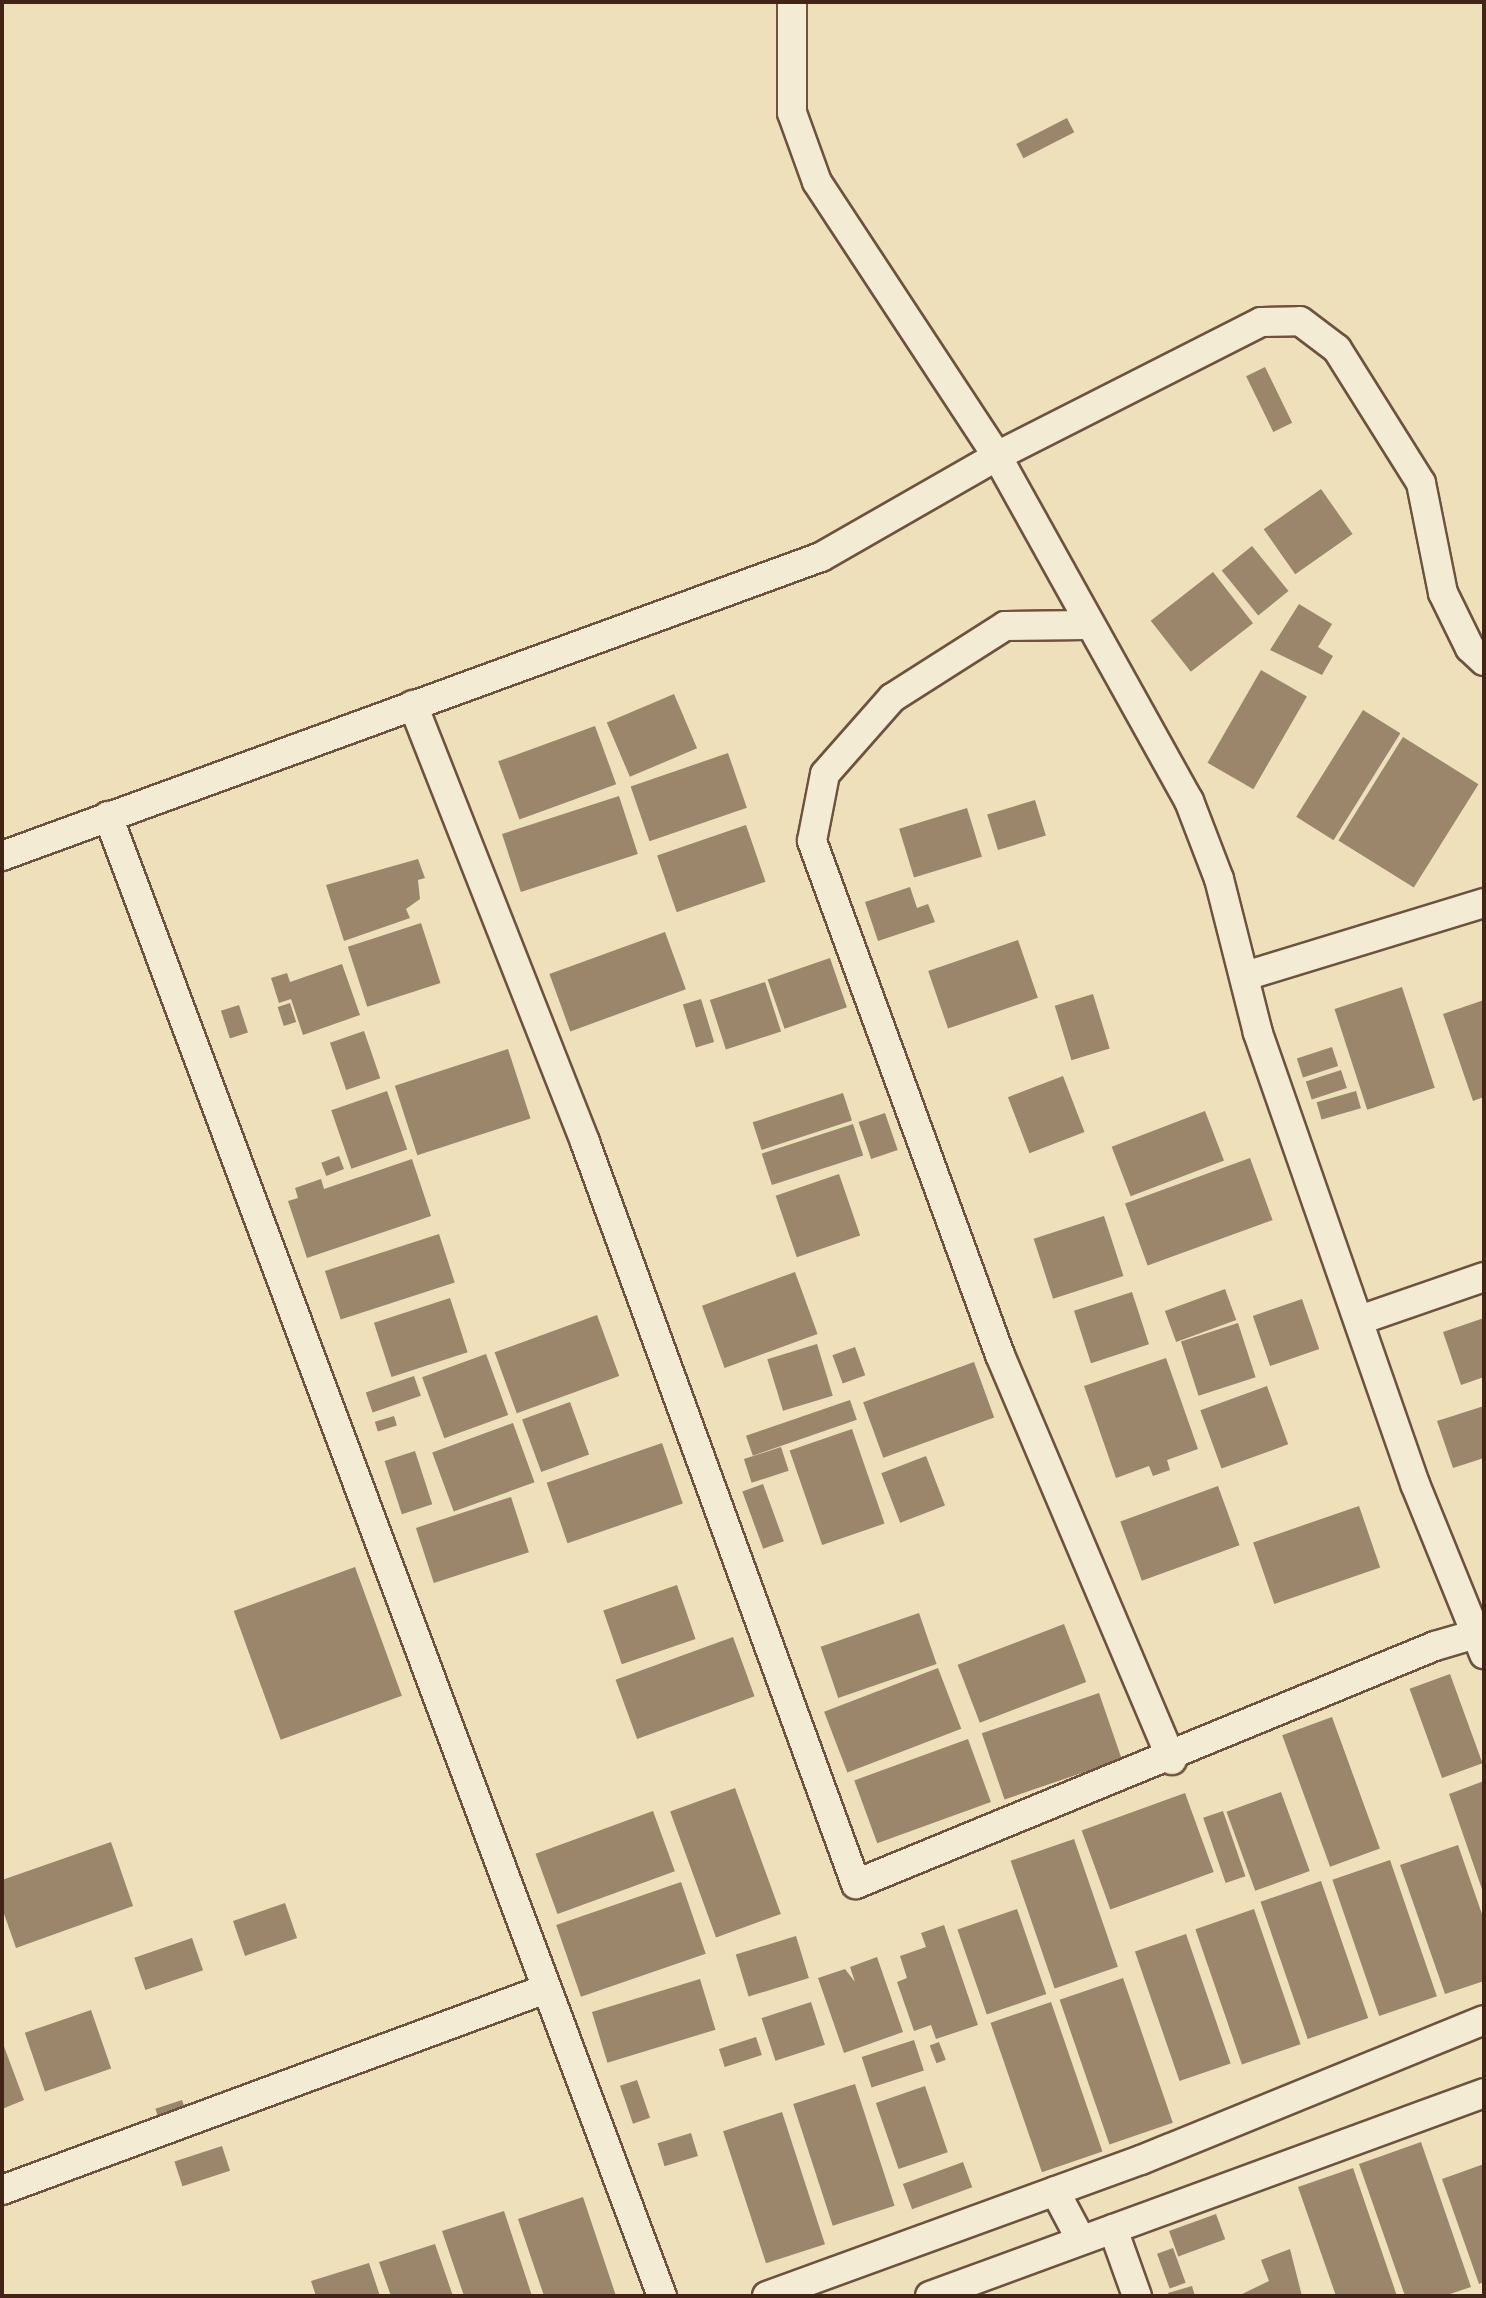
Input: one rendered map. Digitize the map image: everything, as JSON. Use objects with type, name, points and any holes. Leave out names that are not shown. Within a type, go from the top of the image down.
[{"type":"street","points":[[413,705],[585,1142],[856,1884],[1480,1644],[1258,1033],[1245,976],[1189,801],[1086,625],[997,456],[817,182],[792,113],[792,2]]},
{"type":"street","points":[[2,856],[821,557],[997,456],[1261,322],[1300,321],[1337,349],[1421,483],[1443,593],[1470,648],[1484,661]]},
{"type":"street","points":[[1086,625],[1005,626],[892,698],[825,774],[812,841],[1000,1355],[1172,1760]]},
{"type":"street","points":[[108,816],[543,1990],[662,2296]]},
{"type":"street","points":[[1245,976],[1484,903]]},
{"type":"street","points":[[1360,1320],[1484,1277]]},
{"type":"street","points":[[2,2190],[543,1990]]},
{"type":"street","points":[[767,2296],[1055,2191],[1484,2020]]},
{"type":"street","points":[[930,2296],[1484,2093]]},
{"type":"street","points":[[1055,2191],[1081,2240]]},
{"type":"street","points":[[1113,2229],[1137,2296]]},
{"type":"building","points":[[1067,118],[1074,132],[1023,158],[1016,144]]},
{"type":"building","points":[[1265,367],[1292,423],[1273,432],[1246,376]]},
{"type":"building","points":[[1321,489],[1353,534],[1295,574],[1264,529]]},
{"type":"building","points":[[1252,546],[1289,591],[1258,616],[1222,571]]},
{"type":"building","points":[[1213,572],[1253,623],[1191,672],[1151,621]]},
{"type":"building","points":[[1299,604],[1332,624],[1318,647],[1333,656],[1322,675],[1270,650]]},
{"type":"building","points":[[1261,670],[1307,696],[1253,789],[1208,763]]},
{"type":"building","points":[[674,694],[697,748],[630,777],[607,723]]},
{"type":"building","points":[[1363,710],[1400,733],[1334,840],[1296,817]]},
{"type":"building","points":[[595,726],[616,784],[519,819],[498,761]]},
{"type":"building","points":[[1403,737],[1478,784],[1414,888],[1338,840]]},
{"type":"building","points":[[728,753],[747,808],[649,841],[631,787]]},
{"type":"building","points":[[619,796],[638,854],[521,892],[502,834]]},
{"type":"building","points":[[1035,800],[1046,835],[998,850],[987,815]]},
{"type":"building","points":[[967,808],[982,857],[914,878],[899,829]]},
{"type":"building","points":[[746,825],[766,882],[677,912],[657,856]]},
{"type":"building","points":[[418,859],[425,878],[418,880],[420,899],[406,909],[410,918],[344,941],[326,885]]},
{"type":"building","points":[[910,887],[917,908],[928,904],[935,922],[878,941],[865,902]]},
{"type":"building","points":[[421,923],[440,983],[367,1007],[348,947]]},
{"type":"building","points":[[665,932],[686,989],[570,1031],[549,974]]},
{"type":"building","points":[[1018,940],[1038,998],[948,1029],[928,971]]},
{"type":"building","points":[[830,958],[847,1007],[785,1029],[768,979]]},
{"type":"building","points":[[342,964],[360,1015],[303,1035],[291,999],[279,1003],[271,978],[287,973],[290,982]]},
{"type":"building","points":[[765,982],[781,1031],[726,1049],[710,1000]]},
{"type":"building","points":[[1402,987],[1435,1088],[1367,1110],[1334,1009]]},
{"type":"building","points":[[1093,994],[1110,1049],[1071,1060],[1055,1006]]},
{"type":"building","points":[[701,999],[714,1042],[696,1048],[683,1005]]},
{"type":"building","points":[[1484,1000],[1484,1097],[1473,1101],[1443,1014]]},
{"type":"building","points":[[290,1003],[296,1022],[284,1026],[278,1007]]},
{"type":"building","points":[[239,1005],[248,1033],[230,1038],[221,1011]]},
{"type":"building","points":[[364,1031],[380,1078],[346,1090],[330,1043]]},
{"type":"building","points":[[1332,1047],[1338,1066],[1303,1077],[1297,1058]]},
{"type":"building","points":[[508,1049],[531,1118],[417,1155],[395,1086]]},
{"type":"building","points":[[1341,1070],[1347,1088],[1312,1100],[1306,1081]]},
{"type":"building","points":[[1063,1076],[1085,1132],[1029,1153],[1008,1097]]},
{"type":"building","points":[[387,1091],[407,1150],[351,1169],[331,1110]]},
{"type":"building","points":[[1356,1091],[1361,1108],[1322,1120],[1317,1102]]},
{"type":"building","points":[[843,1093],[852,1121],[762,1150],[753,1122]]},
{"type":"building","points":[[1205,1111],[1224,1160],[1131,1196],[1112,1147]]},
{"type":"building","points":[[885,1113],[898,1150],[871,1159],[859,1122]]},
{"type":"building","points":[[853,1124],[863,1155],[772,1185],[762,1154]]},
{"type":"building","points":[[339,1156],[344,1169],[326,1176],[321,1163]]},
{"type":"building","points":[[1250,1158],[1273,1220],[1148,1266],[1125,1203]]},
{"type":"building","points":[[412,1159],[431,1216],[307,1258],[288,1201],[298,1198],[295,1188],[321,1179],[324,1189]]},
{"type":"building","points":[[839,1174],[860,1235],[797,1257],[776,1196]]},
{"type":"building","points":[[1104,1216],[1123,1276],[1053,1299],[1034,1239]]},
{"type":"building","points":[[439,1234],[455,1283],[341,1320],[325,1271]]},
{"type":"building","points":[[795,1272],[818,1334],[725,1368],[702,1306]]},
{"type":"building","points":[[1225,1289],[1236,1320],[1176,1342],[1165,1311]]},
{"type":"building","points":[[1132,1292],[1149,1344],[1091,1363],[1074,1311]]},
{"type":"building","points":[[450,1298],[468,1352],[392,1377],[374,1323]]},
{"type":"building","points":[[1302,1299],[1319,1349],[1270,1366],[1253,1316]]},
{"type":"building","points":[[597,1315],[619,1376],[517,1413],[495,1352]]},
{"type":"building","points":[[1484,1318],[1484,1377],[1461,1385],[1443,1332]]},
{"type":"building","points":[[1238,1323],[1256,1377],[1199,1396],[1181,1342]]},
{"type":"building","points":[[817,1344],[833,1396],[783,1411],[767,1359]]},
{"type":"building","points":[[855,1347],[865,1375],[843,1383],[832,1355]]},
{"type":"building","points":[[486,1354],[508,1415],[444,1438],[422,1377]]},
{"type":"building","points":[[1166,1358],[1198,1449],[1167,1460],[1170,1470],[1153,1476],[1149,1466],[1116,1478],[1084,1386]]},
{"type":"building","points":[[974,1362],[994,1417],[883,1458],[863,1402]]},
{"type":"building","points":[[414,1376],[421,1396],[373,1412],[366,1393]]},
{"type":"building","points":[[1267,1386],[1288,1444],[1221,1469],[1200,1410]]},
{"type":"building","points":[[850,1400],[857,1420],[753,1456],[746,1436]]},
{"type":"building","points":[[570,1402],[589,1455],[541,1472],[522,1419]]},
{"type":"building","points":[[1484,1406],[1484,1458],[1453,1468],[1437,1421]]},
{"type":"building","points":[[394,1416],[397,1426],[378,1431],[375,1422]]},
{"type":"building","points":[[513,1423],[535,1482],[454,1512],[432,1452]]},
{"type":"building","points":[[852,1429],[885,1524],[822,1545],[790,1450]]},
{"type":"building","points":[[662,1443],[683,1504],[567,1543],[547,1483]]},
{"type":"building","points":[[781,1447],[789,1471],[752,1483],[744,1459]]},
{"type":"building","points":[[415,1451],[432,1504],[402,1514],[385,1461]]},
{"type":"building","points":[[926,1456],[945,1505],[900,1523],[881,1473]]},
{"type":"building","points":[[763,1484],[784,1541],[763,1549],[742,1492]]},
{"type":"building","points":[[1218,1486],[1240,1545],[1142,1581],[1120,1522]]},
{"type":"building","points":[[511,1497],[529,1552],[434,1583],[416,1528]]},
{"type":"building","points":[[1359,1506],[1380,1567],[1274,1604],[1253,1542]]},
{"type":"building","points":[[355,1567],[402,1696],[281,1740],[234,1611]]},
{"type":"building","points":[[677,1585],[696,1639],[622,1664],[603,1610]]},
{"type":"building","points":[[919,1613],[937,1664],[838,1698],[821,1647]]},
{"type":"building","points":[[1064,1624],[1086,1682],[980,1723],[958,1665]]},
{"type":"building","points":[[733,1637],[755,1696],[637,1739],[616,1680]]},
{"type":"building","points":[[938,1668],[961,1729],[847,1772],[824,1712]]},
{"type":"building","points":[[1450,1674],[1482,1763],[1442,1778],[1410,1689]]},
{"type":"building","points":[[1099,1693],[1122,1759],[1005,1800],[982,1733]]},
{"type":"building","points":[[1332,1717],[1380,1849],[1330,1867],[1282,1735]]},
{"type":"building","points":[[968,1739],[991,1802],[877,1843],[854,1780]]},
{"type":"building","points":[[1484,1781],[1484,1895],[1449,1794]]},
{"type":"building","points":[[735,1788],[781,1914],[716,1938],[670,1812]]},
{"type":"building","points":[[1281,1792],[1310,1871],[1255,1891],[1226,1812]]},
{"type":"building","points":[[1185,1793],[1214,1872],[1110,1910],[1082,1831]]},
{"type":"building","points":[[653,1811],[675,1871],[557,1914],[536,1854]]},
{"type":"building","points":[[1223,1811],[1245,1876],[1226,1883],[1203,1818]]},
{"type":"building","points":[[1074,1839],[1118,1967],[1055,1988],[1011,1861]]},
{"type":"building","points":[[111,1842],[133,1906],[16,1948],[2,1908],[2,1880]]},
{"type":"building","points":[[1458,1845],[1484,1920],[1484,1981],[1445,1994],[1400,1865]]},
{"type":"building","points":[[1390,1860],[1437,1996],[1379,2016],[1332,1880]]},
{"type":"building","points":[[1321,1881],[1368,2018],[1308,2039],[1260,1902]]},
{"type":"building","points":[[681,1882],[706,1954],[581,1997],[556,1925]]},
{"type":"building","points":[[285,1903],[297,1938],[245,1956],[233,1921]]},
{"type":"building","points":[[1017,1909],[1046,1994],[987,2015],[957,1930]]},
{"type":"building","points":[[1254,1909],[1301,2044],[1242,2064],[1195,1929]]},
{"type":"building","points":[[944,1925],[978,2025],[936,2039],[931,2025],[914,2031],[897,1982],[907,1978],[900,1956],[926,1947],[921,1933]]},
{"type":"building","points":[[1186,1934],[1231,2064],[1180,2081],[1135,1952]]},
{"type":"building","points":[[796,1936],[809,1978],[749,1996],[736,1954]]},
{"type":"building","points":[[192,1938],[203,1970],[145,1990],[134,1958]]},
{"type":"building","points":[[877,1957],[903,2032],[844,2053],[818,1978],[845,1969],[855,1982],[850,1967]]},
{"type":"building","points":[[1123,1978],[1173,2123],[1109,2144],[1060,2000]]},
{"type":"building","points":[[700,1979],[715,2030],[607,2063],[592,2012]]},
{"type":"building","points":[[811,2002],[825,2045],[775,2061],[762,2018]]},
{"type":"building","points":[[1051,2002],[1102,2151],[1042,2172],[990,2023]]},
{"type":"building","points":[[91,2010],[111,2069],[45,2091],[25,2033]]},
{"type":"building","points":[[756,2037],[762,2055],[725,2067],[719,2049]]},
{"type":"building","points":[[914,2040],[924,2070],[872,2087],[862,2057]]},
{"type":"building","points":[[2,2041],[24,2100],[2,2109]]},
{"type":"building","points":[[939,2042],[946,2060],[936,2063],[930,2046]]},
{"type":"building","points":[[637,2080],[650,2118],[633,2124],[620,2086]]},
{"type":"building","points":[[855,2084],[895,2206],[833,2226],[793,2104]]},
{"type":"building","points":[[925,2086],[948,2152],[899,2169],[876,2103]]},
{"type":"building","points":[[182,2100],[187,2115],[160,2124],[155,2109]]},
{"type":"building","points":[[782,2112],[825,2244],[766,2263],[723,2131]]},
{"type":"building","points":[[691,2133],[698,2156],[665,2166],[658,2143]]},
{"type":"building","points":[[1421,2142],[1471,2287],[1444,2296],[1405,2296],[1359,2164]]},
{"type":"building","points":[[222,2146],[230,2171],[182,2186],[174,2161]]},
{"type":"building","points":[[963,2162],[972,2187],[912,2209],[903,2184]]},
{"type":"building","points":[[1484,2164],[1484,2282],[1479,2284],[1442,2179]]},
{"type":"building","points":[[1353,2168],[1397,2296],[1336,2296],[1298,2187]]},
{"type":"building","points":[[583,2197],[616,2296],[544,2296],[518,2219]]},
{"type":"building","points":[[504,2211],[532,2296],[464,2296],[442,2231]]},
{"type":"building","points":[[1216,2214],[1225,2239],[1178,2256],[1169,2231]]},
{"type":"building","points":[[435,2244],[453,2296],[391,2296],[379,2262]]},
{"type":"building","points":[[1173,2248],[1186,2283],[1170,2289],[1157,2254]]},
{"type":"building","points":[[1290,2249],[1302,2296],[1238,2296],[1269,2281],[1261,2260]]},
{"type":"building","points":[[369,2263],[380,2296],[316,2296],[311,2281]]},
{"type":"building","points":[[1192,2286],[1195,2296],[1169,2296],[1168,2293]]}]
